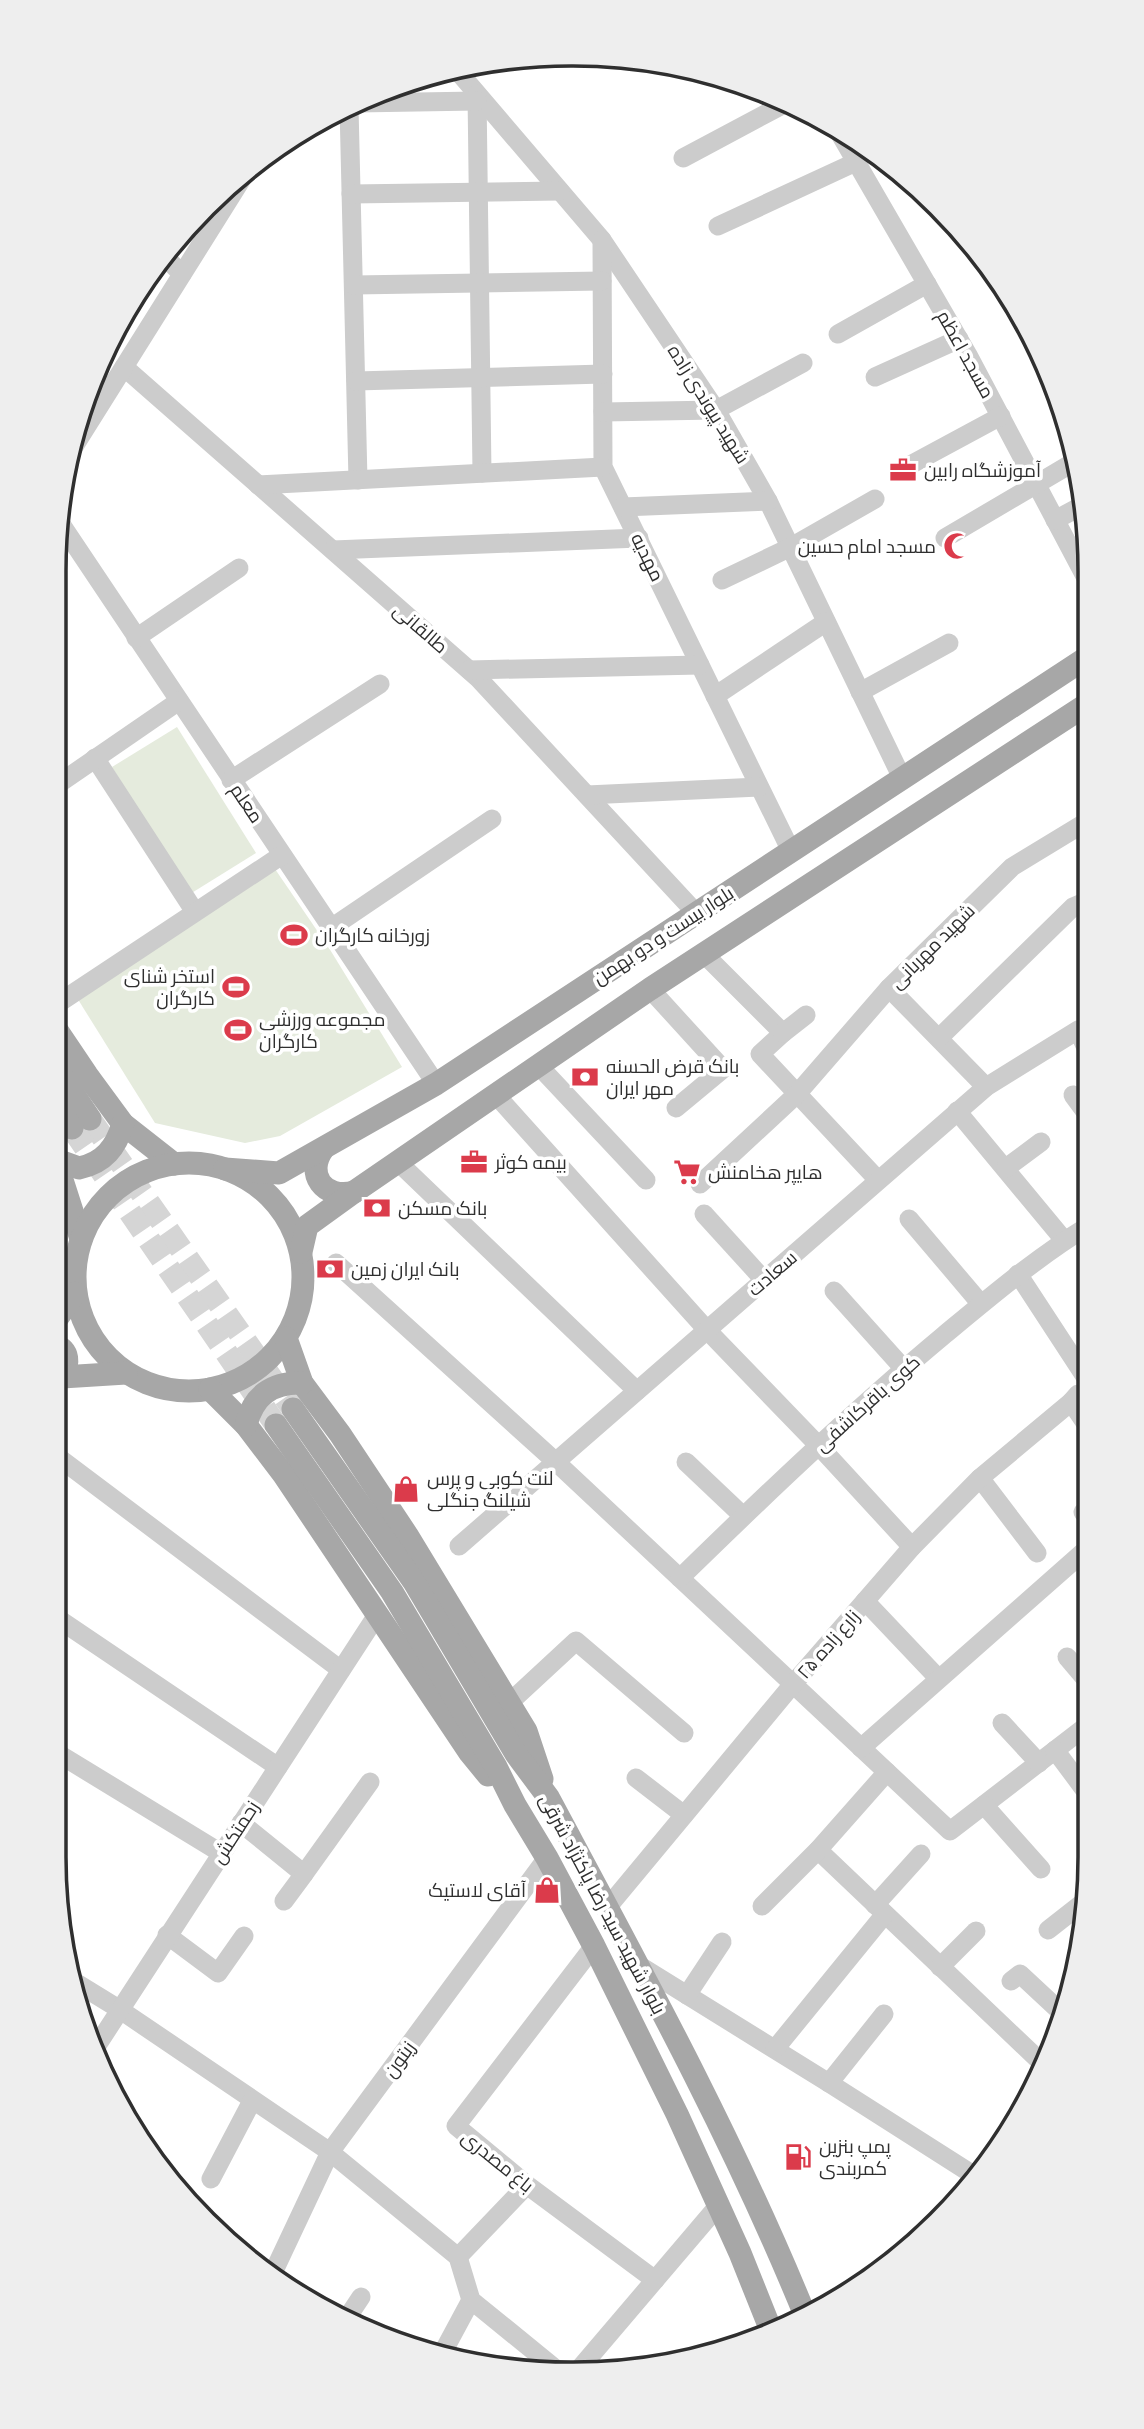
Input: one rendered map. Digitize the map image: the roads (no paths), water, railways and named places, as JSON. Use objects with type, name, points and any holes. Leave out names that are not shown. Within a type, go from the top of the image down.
[{"type":"main road","name":"بلوار بیست و دو بهمن","points":[[225,1169],[279,1173],[436,1084],[1078,663]]},
{"type":"main road","name":"بلوار بیست و دو بهمن","points":[[301,1252],[307,1226],[354,1192],[650,989],[1078,710]]},
{"type":"main road","points":[[863,804],[884,836]]},
{"type":"main road","points":[[66,1044],[123,1124],[174,1164]]},
{"type":"main road","points":[[66,1091],[81,1124],[66,1112]]},
{"type":"main road","points":[[66,1162],[79,1168],[103,1158],[117,1142],[123,1124]]},
{"type":"main road","points":[[323,1149],[318,1156],[316,1172],[323,1186],[338,1194],[354,1192]]},
{"type":"main road","points":[[174,1164],[200,1164],[225,1169],[259,1187],[286,1216],[301,1252],[303,1282],[298,1311],[286,1338],[265,1362],[239,1380],[210,1389],[180,1391],[152,1385],[126,1373],[102,1351],[84,1324],[75,1293],[75,1266],[81,1239],[95,1212],[117,1189],[144,1172],[174,1164]]},
{"type":"main road","points":[[66,1190],[81,1239]]},
{"type":"main road","points":[[66,1306],[75,1293]]},
{"type":"main road","points":[[286,1338],[302,1383],[340,1434],[407,1535],[526,1731],[550,1802]]},
{"type":"main road","points":[[66,1378],[126,1373]]},
{"type":"main road","points":[[246,1425],[249,1412],[265,1392],[276,1385],[302,1383]]},
{"type":"main road","points":[[210,1389],[246,1425],[284,1475],[470,1753],[520,1814]]},
{"type":"main road","name":"بلوار شهید سید رضا پاکنژاد شرقی","points":[[293,1409],[414,1582],[516,1754],[550,1802],[707,2097],[775,2242],[802,2307]]},
{"type":"main road","name":"بلوار شهید سید رضا پاکنژاد شرقی","points":[[276,1424],[392,1592],[547,1858],[594,1946],[677,2115],[768,2323]]},
{"type":"street","name":"شهید پیوندی زاده","points":[[463,78],[602,240],[716,410],[768,501],[902,778]]},
{"type":"street","points":[[388,101],[477,97],[482,473]]},
{"type":"street","points":[[683,158],[774,109]]},
{"type":"street","points":[[349,118],[358,480]]},
{"type":"street","name":"مسجد اعظم","points":[[849,149],[959,339],[1055,520],[1077,548]]},
{"type":"street","points":[[718,226],[856,162]]},
{"type":"street","points":[[351,194],[560,191]]},
{"type":"street","points":[[91,419],[226,205]]},
{"type":"street","name":"مهدیه","points":[[602,240],[603,467],[791,851]]},
{"type":"street","points":[[171,263],[182,274]]},
{"type":"street","points":[[354,285],[602,281]]},
{"type":"street","points":[[838,334],[927,284]]},
{"type":"street","points":[[874,377],[959,339]]},
{"type":"street","points":[[603,412],[716,410],[803,363]]},
{"type":"street","name":"طالقانی","points":[[124,367],[469,670],[696,913]]},
{"type":"street","points":[[356,381],[603,374]]},
{"type":"street","points":[[912,464],[1001,416]]},
{"type":"street","points":[[258,485],[603,467]]},
{"type":"street","points":[[945,538],[1067,467]]},
{"type":"street","points":[[722,580],[791,547],[875,499]]},
{"type":"street","points":[[623,507],[768,501]]},
{"type":"street","points":[[1055,520],[1073,510]]},
{"type":"street","name":"معلم","points":[[68,536],[436,1084]]},
{"type":"street","points":[[333,550],[639,538]]},
{"type":"street","points":[[136,638],[239,568]]},
{"type":"street","points":[[715,696],[826,622]]},
{"type":"street","points":[[860,692],[949,643]]},
{"type":"street","points":[[469,670],[700,665]]},
{"type":"street","points":[[232,780],[380,684]]},
{"type":"street","points":[[66,779],[179,701]]},
{"type":"street","points":[[95,758],[195,912]]},
{"type":"street","points":[[587,795],[759,787]]},
{"type":"street","points":[[331,928],[492,819]]},
{"type":"street","name":"شهید مهربانی","points":[[700,1184],[797,1094],[890,988],[1012,867],[1078,827]]},
{"type":"street","points":[[66,998],[282,855]]},
{"type":"street","points":[[939,1038],[1078,905]]},
{"type":"street","points":[[704,954],[783,1033]]},
{"type":"street","points":[[890,988],[986,1087]]},
{"type":"street","points":[[650,989],[723,1069],[676,1108]]},
{"type":"street","points":[[806,1015],[760,1054],[878,1180]]},
{"type":"street","name":"سعادت","points":[[459,1546],[957,1111],[986,1087],[1077,1030],[1078,1032]]},
{"type":"street","points":[[538,1065],[646,1180]]},
{"type":"street","points":[[495,1094],[707,1330],[912,1547]]},
{"type":"street","points":[[1073,1095],[1078,1102]]},
{"type":"street","points":[[957,1111],[1064,1240]]},
{"type":"street","points":[[1006,1168],[1041,1142]]},
{"type":"street","points":[[398,1162],[637,1391]]},
{"type":"street","points":[[704,1214],[764,1280]]},
{"type":"street","points":[[909,1219],[981,1304]]},
{"type":"street","name":"کوی باقرکاشفی","points":[[680,1578],[743,1516],[904,1369],[1018,1274],[1078,1232]]},
{"type":"street","points":[[336,1263],[556,1462],[950,1831],[1078,1732]]},
{"type":"street","points":[[1018,1274],[1078,1367]]},
{"type":"street","points":[[834,1291],[904,1369]]},
{"type":"street","name":"زارع زاده ۲۵","points":[[607,1908],[793,1684],[912,1547],[980,1478],[1078,1394]]},
{"type":"street","points":[[1071,1402],[1078,1412]]},
{"type":"street","points":[[686,1462],[743,1516]]},
{"type":"street","points":[[66,1463],[341,1670]]},
{"type":"street","points":[[980,1478],[1037,1553]]},
{"type":"street","points":[[861,1748],[1078,1557]]},
{"type":"street","points":[[865,1601],[938,1678]]},
{"type":"street","name":"زحمتکش","points":[[101,2039],[377,1615]]},
{"type":"street","points":[[66,1624],[278,1767]]},
{"type":"street","points":[[509,1703],[576,1641],[684,1733]]},
{"type":"street","points":[[1068,1657],[1078,1670]]},
{"type":"street","points":[[1002,1723],[1039,1763]]},
{"type":"street","points":[[1055,1750],[1078,1781]]},
{"type":"street","points":[[66,1758],[221,1853]]},
{"type":"street","points":[[762,1906],[818,1850],[887,1772]]},
{"type":"street","points":[[636,1778],[684,1815]]},
{"type":"street","points":[[284,1901],[370,1782]]},
{"type":"street","points":[[984,1805],[1041,1869]]},
{"type":"street","points":[[240,1823],[303,1874]]},
{"type":"street","points":[[818,1850],[1035,2058]]},
{"type":"street","points":[[775,2049],[921,1854]]},
{"type":"street","name":"زیتون","points":[[276,2266],[330,2152],[547,1858]]},
{"type":"street","points":[[1048,1930],[1074,1909]]},
{"type":"street","points":[[940,1967],[976,1931]]},
{"type":"street","points":[[167,1935],[218,1973],[244,1936]]},
{"type":"street","points":[[687,1995],[722,1942]]},
{"type":"street","name":"باغ مصدری","points":[[594,1946],[456,2126],[527,2185],[655,2280]]},
{"type":"street","points":[[637,1964],[968,2171]]},
{"type":"street","points":[[1011,1981],[1020,1974],[1055,2006]]},
{"type":"street","points":[[84,1987],[119,2008],[330,2152],[458,2257],[471,2300],[546,2361]]},
{"type":"street","points":[[829,2083],[884,2014]]},
{"type":"street","points":[[211,2179],[252,2101]]},
{"type":"street","points":[[458,2257],[527,2185]]},
{"type":"street","points":[[586,2362],[718,2206]]},
{"type":"street","points":[[351,2311],[360,2297]]},
{"type":"street","points":[[446,2346],[471,2300]]},
{"type":"tunnel","points":[[90,1119],[293,1409]]},
{"type":"tunnel","points":[[72,1128],[276,1425]]},
{"type":"place","name":"آموزشگاه رابین","points":[[903,470]]},
{"type":"place","name":"مسجد امام حسین","points":[[957,546]]},
{"type":"place","name":"زورخانه کارگران","points":[[294,935]]},
{"type":"place","name":"استخر شنای کارگران","points":[[236,987]]},
{"type":"place","name":"مجموعه ورزشی کارگران","points":[[238,1030]]},
{"type":"place","name":"بانک قرض الحسنه مهر ایران","points":[[585,1077]]},
{"type":"place","name":"بیمه کوثر","points":[[474,1162]]},
{"type":"place","name":"هایپر هخامنش","points":[[687,1172]]},
{"type":"place","name":"بانک مسکن","points":[[377,1208]]},
{"type":"place","name":"بانک ایران زمین","points":[[330,1269]]},
{"type":"place","name":"لنت کوبی و پرس شیلنگ‌ جنگلی","points":[[406,1489]]},
{"type":"place","name":"آقای لاستیک","points":[[547,1890]]},
{"type":"place","name":"پمپ بنزین کمربندی","points":[[798,2157]]}]
